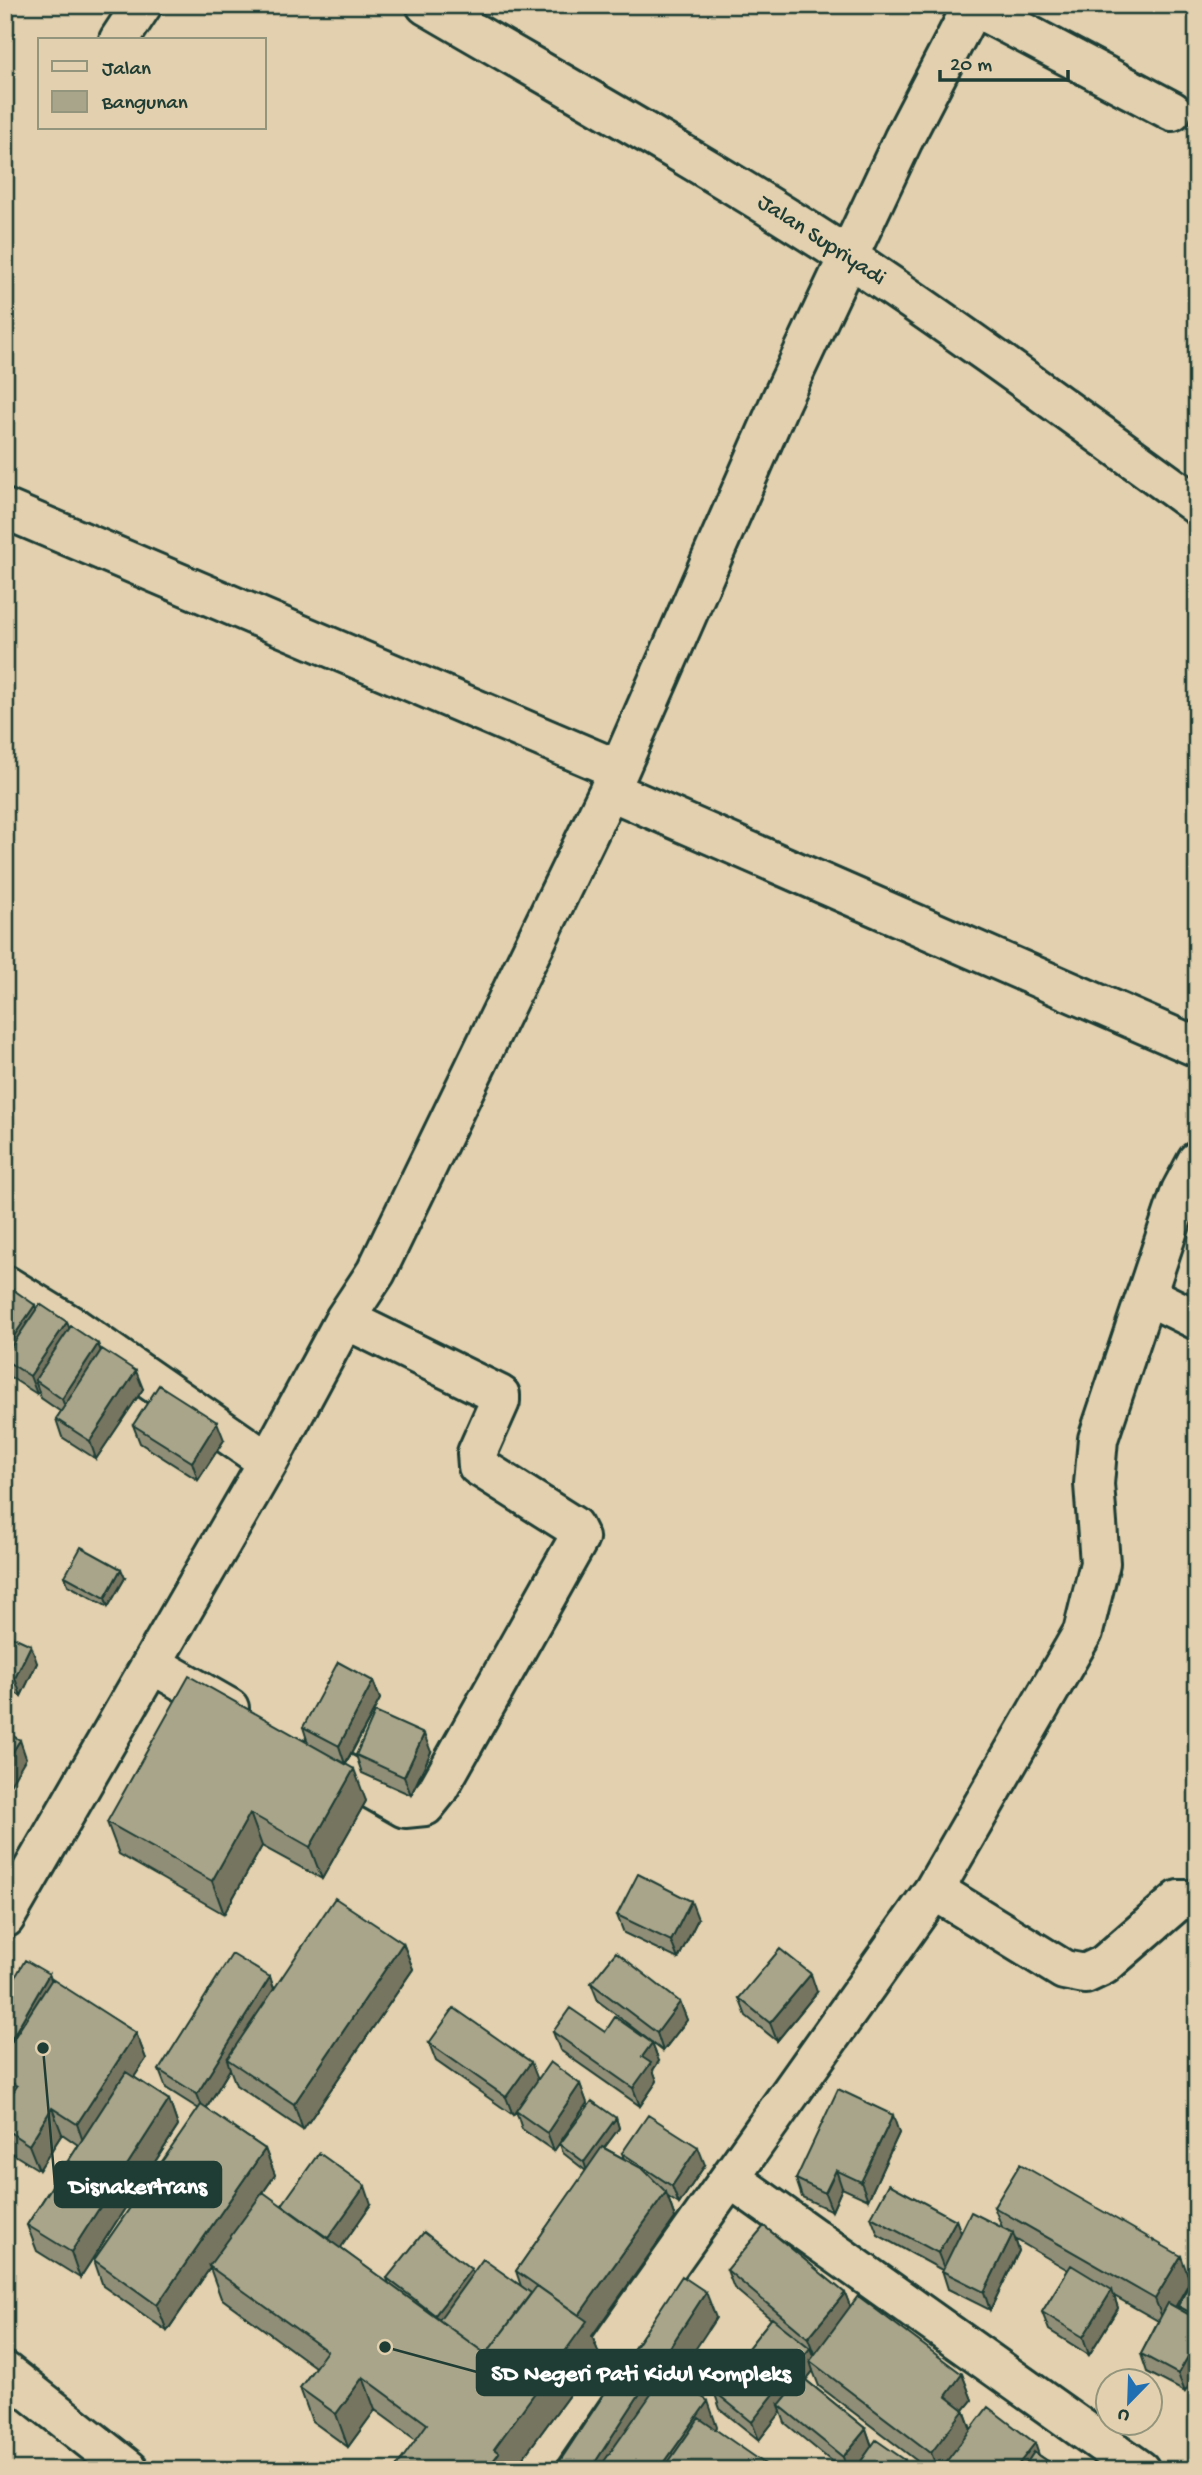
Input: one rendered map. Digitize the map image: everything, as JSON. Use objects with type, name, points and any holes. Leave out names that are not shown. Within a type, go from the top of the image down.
[{"type":"street","points":[[120,38],[142,5]]},
{"type":"street","name":"Jalan Supriyadi","points":[[426,5],[735,185],[848,257],[955,330],[1197,505]]},
{"type":"street","points":[[5,1919],[268,1462],[345,1319],[376,1272],[614,780],[781,400],[848,257],[973,6],[1172,111]]},
{"type":"street","points":[[6,512],[614,780],[1197,1047]]},
{"type":"street","points":[[527,2470],[933,1890],[1083,1632],[1100,1563],[1094,1484],[1098,1439],[1181,1191],[1197,1161]]},
{"type":"street","points":[[5,1285],[75,1328],[268,1462]]},
{"type":"street","points":[[1146,1295],[1197,1320]]},
{"type":"street","points":[[152,1664],[405,1808],[425,1806],[444,1779],[579,1538],[573,1527],[478,1466],[477,1454],[500,1401],[500,1395],[345,1319]]},
{"type":"street","points":[[933,1890],[1064,1970],[1085,1974],[1104,1965],[1179,1900],[1197,1900]]},
{"type":"street","points":[[730,2178],[1140,2470]]},
{"type":"street","points":[[5,2372],[129,2470]]},
{"type":"building","points":[[8,1286],[35,1305],[5,1349],[5,1290]]},
{"type":"building","points":[[40,1304],[67,1322],[30,1376],[5,1360],[5,1356]]},
{"type":"building","points":[[71,1326],[98,1344],[62,1399],[35,1380]]},
{"type":"building","points":[[102,1349],[136,1371],[90,1441],[56,1419]]},
{"type":"building","points":[[159,1385],[217,1422],[192,1462],[133,1425]]},
{"type":"building","points":[[81,1547],[121,1569],[105,1598],[65,1576]]},
{"type":"building","points":[[5,1633],[31,1645],[15,1678],[5,1673]]},
{"type":"building","points":[[338,1662],[373,1681],[339,1746],[303,1727]]},
{"type":"building","points":[[189,1676],[354,1769],[310,1847],[250,1813],[212,1881],[107,1822]]},
{"type":"building","points":[[375,1712],[424,1734],[404,1777],[356,1755]]},
{"type":"building","points":[[5,1731],[20,1740],[5,1764]]},
{"type":"building","points":[[638,1874],[691,1901],[671,1941],[617,1915]]},
{"type":"building","points":[[335,1898],[403,1943],[294,2104],[227,2059]]},
{"type":"building","points":[[780,1949],[811,1974],[770,2023],[739,1998]]},
{"type":"building","points":[[616,1952],[680,2002],[657,2033],[591,1983]]},
{"type":"building","points":[[232,1954],[270,1977],[197,2094],[159,2070]]},
{"type":"building","points":[[25,1960],[49,1974],[5,2050],[5,1995]]},
{"type":"building","points":[[52,1979],[136,2033],[77,2124],[52,2108],[29,2145],[5,2129],[5,2105],[17,2086],[5,2078],[5,2052]]},
{"type":"building","points":[[454,2008],[531,2062],[506,2097],[429,2043]]},
{"type":"building","points":[[570,2008],[605,2032],[615,2017],[652,2043],[642,2057],[651,2063],[633,2088],[553,2032]]},
{"type":"building","points":[[550,2062],[580,2084],[547,2133],[516,2111]]},
{"type":"building","points":[[126,2072],[169,2100],[71,2252],[27,2225]]},
{"type":"building","points":[[838,2089],[893,2115],[861,2182],[836,2170],[825,2193],[796,2179]]},
{"type":"building","points":[[592,2101],[616,2118],[584,2162],[560,2144]]},
{"type":"building","points":[[201,2105],[265,2149],[157,2305],[94,2260]]},
{"type":"building","points":[[648,2115],[698,2147],[672,2186],[622,2153]]},
{"type":"building","points":[[602,2147],[643,2169],[666,2192],[579,2315],[516,2271]]},
{"type":"building","points":[[319,2153],[365,2186],[328,2238],[282,2205]]},
{"type":"building","points":[[1020,2164],[1181,2256],[1155,2299],[994,2207]]},
{"type":"building","points":[[889,2184],[956,2220],[938,2253],[871,2217]]},
{"type":"building","points":[[263,2192],[486,2354],[537,2286],[587,2321],[494,2449],[499,2453],[486,2470],[394,2470],[427,2424],[363,2377],[336,2414],[300,2388],[327,2351],[209,2266]]},
{"type":"building","points":[[971,2212],[1013,2233],[984,2292],[942,2271]]},
{"type":"building","points":[[764,2226],[845,2293],[808,2338],[727,2270]]},
{"type":"building","points":[[424,2232],[471,2269],[435,2315],[387,2278]]},
{"type":"building","points":[[483,2259],[531,2293],[486,2354],[439,2320]]},
{"type":"building","points":[[1071,2265],[1112,2290],[1083,2337],[1042,2312]]},
{"type":"building","points":[[682,2276],[706,2292],[590,2470],[554,2470]]},
{"type":"building","points":[[1192,2279],[1197,2282],[1197,2316],[1178,2306]]},
{"type":"building","points":[[858,2296],[962,2374],[946,2396],[964,2410],[931,2453],[810,2361]]},
{"type":"building","points":[[1168,2303],[1197,2319],[1197,2341],[1178,2374],[1141,2354]]},
{"type":"building","points":[[772,2318],[810,2348],[752,2422],[714,2391]]},
{"type":"building","points":[[666,2373],[708,2401],[659,2470],[598,2470]]},
{"type":"building","points":[[802,2377],[866,2429],[843,2457],[779,2405]]},
{"type":"building","points":[[988,2407],[1035,2443],[1014,2470],[940,2470]]},
{"type":"building","points":[[699,2418],[774,2470],[663,2470]]},
{"type":"building","points":[[876,2440],[905,2460],[898,2470],[855,2470]]},
{"type":"building","points":[[1034,2452],[1061,2470],[1022,2470]]},
{"type":"place","name":"Disnakertrans","points":[[43,2048]]},
{"type":"place","name":"SD Negeri Pati Kidul Kompleks","points":[[385,2347]]}]
